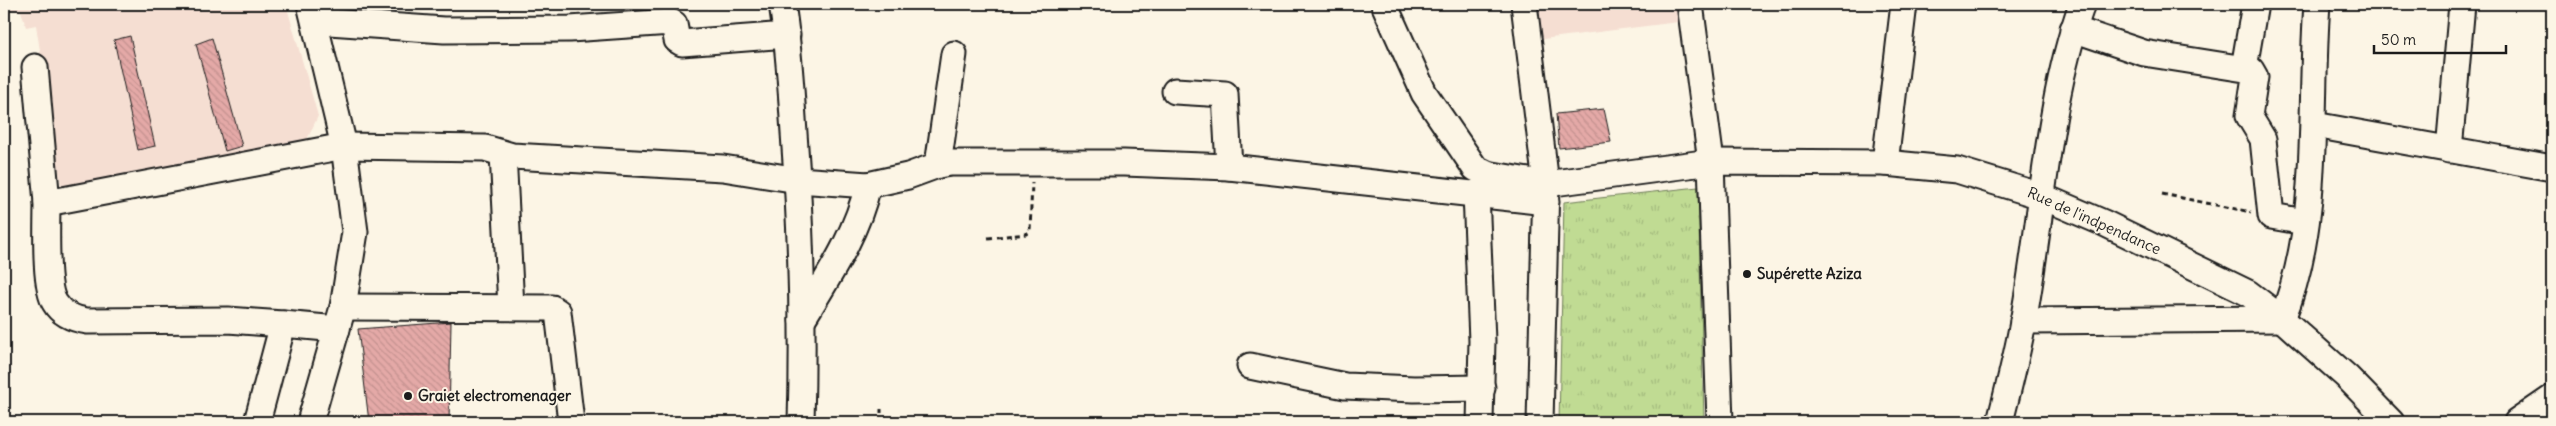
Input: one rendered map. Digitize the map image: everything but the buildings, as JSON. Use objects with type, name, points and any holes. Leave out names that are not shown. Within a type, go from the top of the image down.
[{"type":"street","points":[[782,4],[787,35],[798,180],[802,320],[801,422]]},
{"type":"street","points":[[1384,4],[1424,93],[1475,168],[1487,174],[1546,193]]},
{"type":"street","points":[[1524,4],[1546,193],[1540,422]]},
{"type":"street","points":[[1690,4],[1711,162],[1720,422]]},
{"type":"street","points":[[1885,163],[1904,4]]},
{"type":"street","points":[[2000,422],[2023,321],[2057,101],[2073,29],[2082,4]]},
{"type":"street","points":[[2244,68],[2255,4]]},
{"type":"street","points":[[2023,321],[2282,319],[2295,288],[2306,222],[2314,125],[2313,55],[2317,4]]},
{"type":"street","points":[[2449,150],[2462,4]]},
{"type":"street","points":[[310,422],[340,318],[354,232],[344,146],[313,12],[444,30],[570,29],[671,22],[674,24],[677,40],[682,44],[787,35]]},
{"type":"street","points":[[2073,29],[2144,53],[2251,70],[2254,77],[2250,116],[2263,140],[2271,216],[2306,222]]},
{"type":"street","points":[[938,165],[954,54]]},
{"type":"street","points":[[36,67],[47,204],[49,282],[54,302],[69,316],[87,321],[228,320],[283,324],[340,318],[543,306],[558,312],[571,422]]},
{"type":"street","points":[[1175,91],[1224,94],[1229,167]]},
{"type":"street","points":[[2314,125],[2552,168]]},
{"type":"street","points":[[47,204],[344,146],[485,148],[503,154],[723,168],[798,180],[868,185],[908,176],[938,165],[1032,163],[1229,167],[1476,193],[1546,193]]},
{"type":"street","points":[[503,154],[511,307]]},
{"type":"street","name":"Rue de l'indpendance","points":[[1546,193],[1711,162],[1885,163],[1957,170],[2041,196],[2104,223],[2248,293],[2282,319],[2348,377],[2390,422]]},
{"type":"street","points":[[802,320],[835,267],[860,215],[868,185]]},
{"type":"street","points":[[1476,193],[1482,388],[1480,422]]},
{"type":"street","points":[[257,422],[283,324]]},
{"type":"street","points":[[1250,366],[1345,386],[1414,389],[1482,388]]},
{"type":"street","points":[[2521,421],[2552,398]]},
{"type":"path","points":[[988,238],[1026,234],[1030,231],[1032,163]]},
{"type":"path","points":[[2162,194],[2271,216]]},
{"type":"path","points":[[881,422],[882,409]]},
{"type":"shaded area","points":[[4,4],[286,4],[318,116],[305,144],[62,192],[36,25],[26,27],[21,11],[4,9]]},
{"type":"shaded area","points":[[1514,4],[1700,4],[1702,19],[1519,42]]},
{"type":"green space","points":[[1698,187],[1704,422],[1559,422],[1564,202]]},
{"type":"place","name":"Supérette Aziza","points":[[1747,274]]},
{"type":"place","name":"Graiet electromenager","points":[[408,396]]}]
